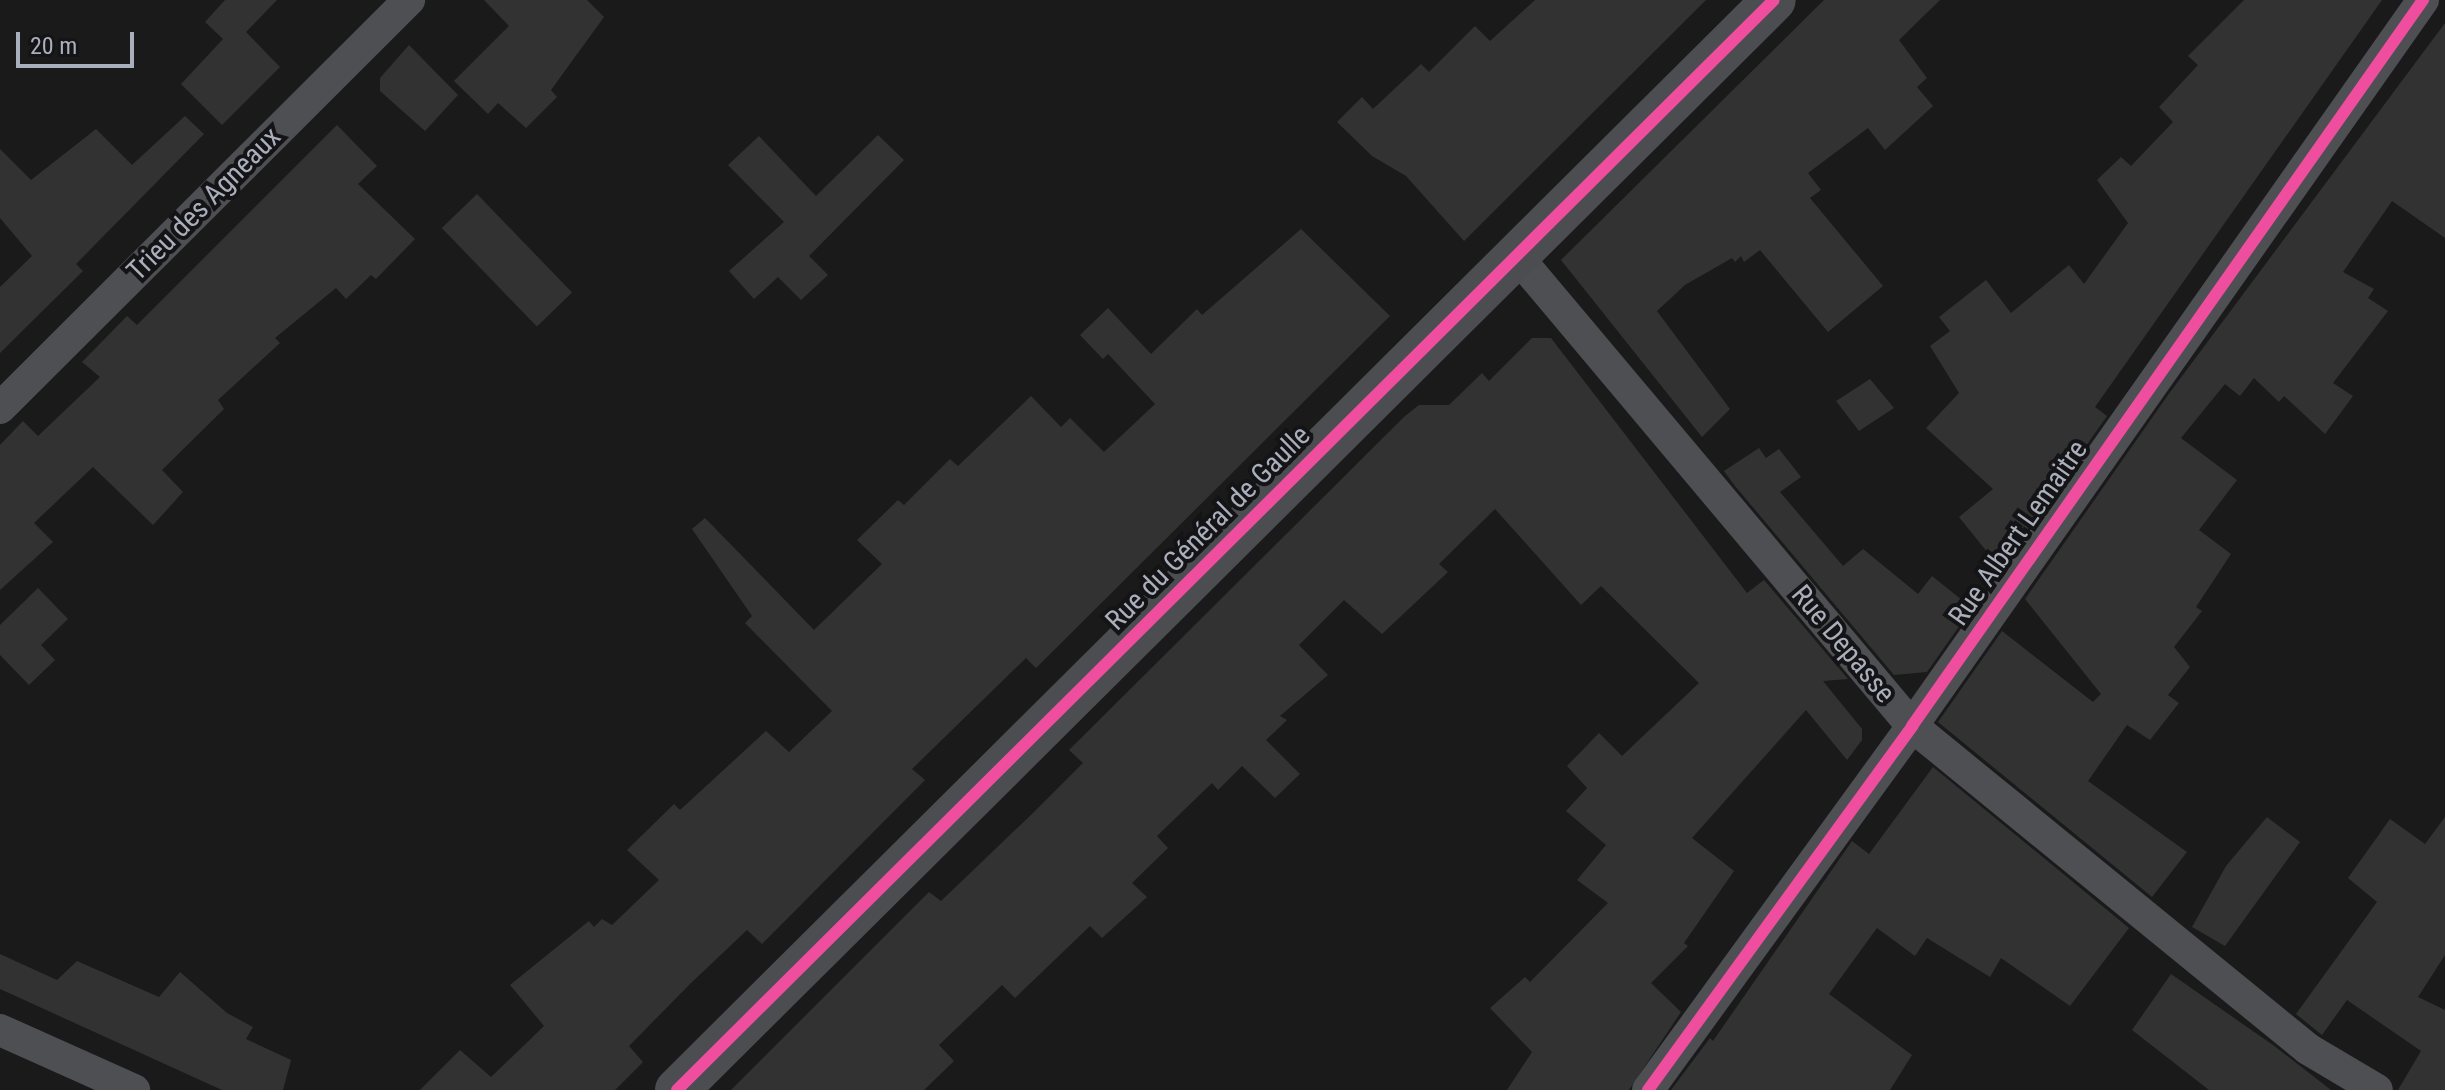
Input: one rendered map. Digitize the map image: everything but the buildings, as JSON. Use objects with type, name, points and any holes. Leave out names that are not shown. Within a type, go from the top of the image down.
[{"type":"main road","name":"Rue du Général de Gaulle","points":[[677,1090],[1774,0]]},
{"type":"street","name":"Trieu des Agneaux","points":[[0,408],[409,0]]},
{"type":"street","name":"Rue Albert Lemaitre","points":[[1648,1090],[1912,726],[2423,0]]},
{"type":"street","name":"Rue Depasse","points":[[1516,255],[1912,726],[2308,1049],[2377,1090]]},
{"type":"street","points":[[0,1030],[134,1090]]},
{"type":"cycle path","points":[[677,1090],[1774,0]]},
{"type":"cycle path","points":[[1648,1090],[1912,726],[2423,0]]}]
